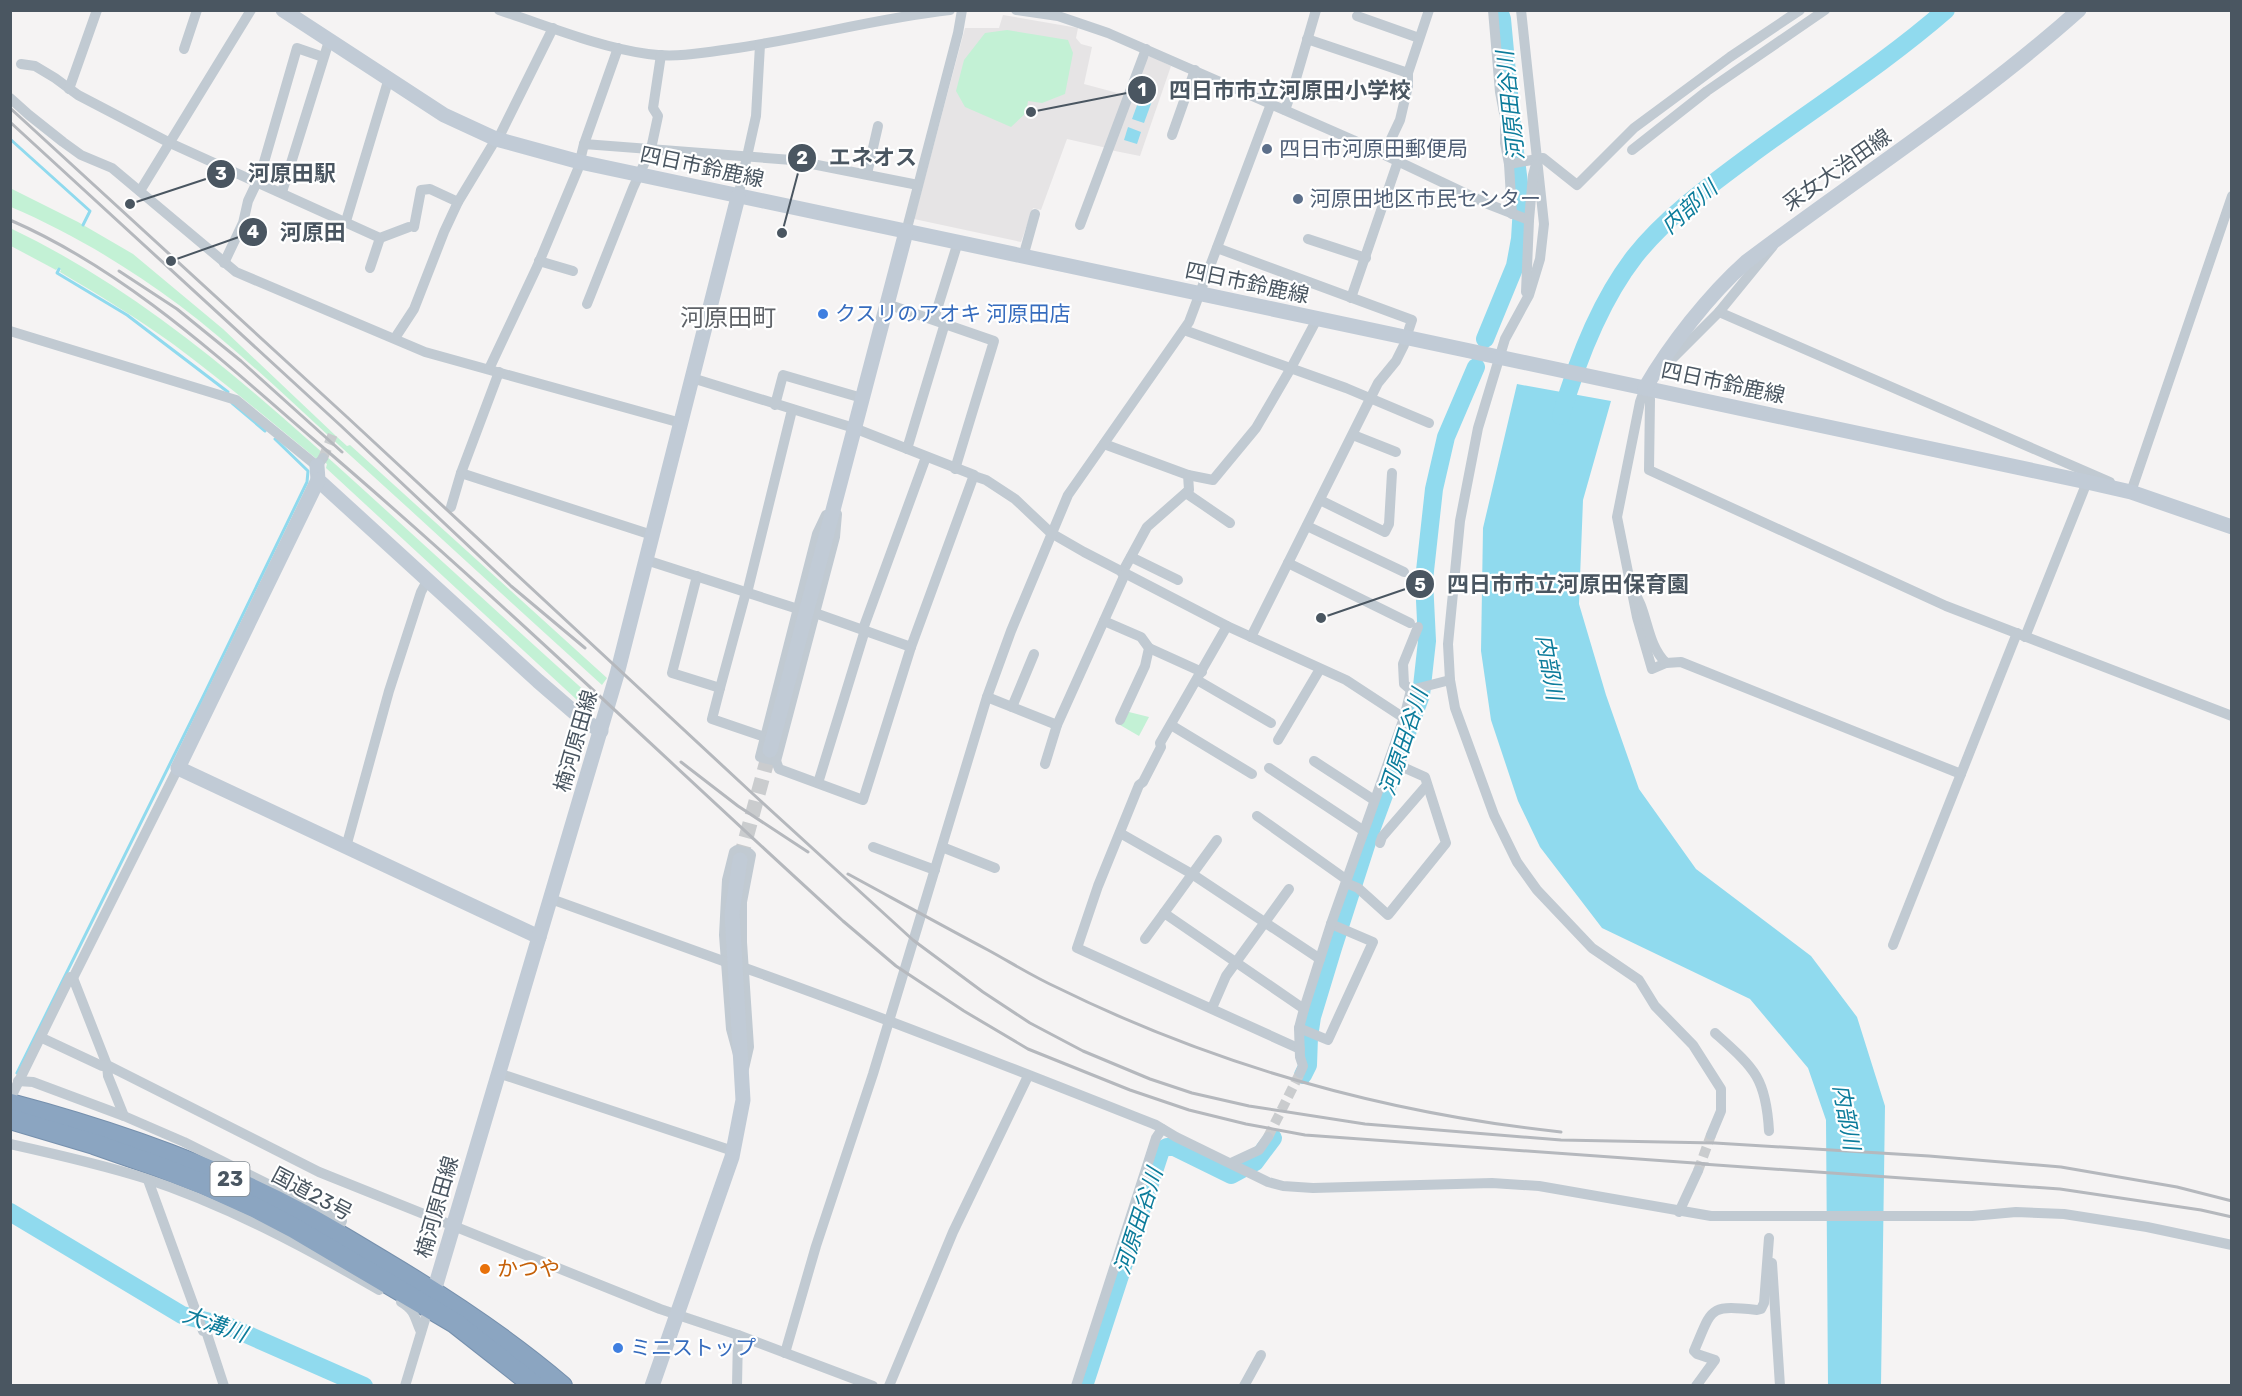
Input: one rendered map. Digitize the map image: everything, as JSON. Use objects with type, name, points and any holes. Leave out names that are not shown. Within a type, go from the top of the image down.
[{"type":"highway","name":"国道23号","points":[[12,1098],[201,1166],[304,1215],[336,1233],[431,1299],[535,1386]]},
{"type":"highway","name":"国道23号","points":[[10,1119],[94,1144],[203,1184],[294,1228],[501,1337],[562,1386]]},
{"type":"main road","name":"四日市鈴鹿線","points":[[283,10],[444,115],[497,139],[580,162],[2087,482],[2131,492],[2232,527]]},
{"type":"main road","name":"采女大治田線","points":[[1645,388],[1657,367],[1725,281],[1780,236],[1940,122],[2029,54],[2079,10]]},
{"type":"main road","name":"楠河原田線","points":[[431,1299],[601,731],[738,197]]},
{"type":"main road","points":[[770,750],[906,232]]},
{"type":"main road","points":[[539,937],[178,768],[319,468],[428,579],[538,681],[582,719],[601,731]]},
{"type":"main road","points":[[652,1386],[733,1151],[743,1100],[732,913],[740,860]]},
{"type":"street","points":[[69,89],[97,10]]},
{"type":"street","points":[[184,49],[196,10]]},
{"type":"street","points":[[140,191],[251,10]]},
{"type":"street","points":[[499,10],[618,48],[661,55],[699,53],[759,45],[896,18],[950,10]]},
{"type":"street","points":[[906,232],[962,10]]},
{"type":"street","points":[[1016,10],[1058,16],[1146,49],[1527,219]]},
{"type":"street","points":[[1285,110],[1316,10]]},
{"type":"street","points":[[1384,154],[1400,120],[1408,86],[1408,73],[1429,10]]},
{"type":"street","points":[[1493,10],[1500,92],[1505,118],[1505,143],[1514,164],[1513,214]]},
{"type":"street","points":[[1514,164],[1543,159],[1577,185],[1634,128],[1730,57],[1800,10]]},
{"type":"street","points":[[1632,150],[1707,91],[1825,10]]},
{"type":"street","points":[[1521,11],[1544,224],[1540,259],[1528,295],[1505,339],[1503,359],[1478,428],[1460,521],[1448,644],[1450,680],[1455,708],[1472,756],[1498,823],[1517,862],[1537,890],[1592,948],[1639,980],[1655,1006],[1693,1045],[1721,1089],[1721,1112],[1711,1135]]},
{"type":"street","points":[[1357,16],[1419,38]]},
{"type":"street","points":[[394,338],[414,309],[444,232],[459,202],[497,139],[553,28]]},
{"type":"street","points":[[1307,39],[1408,73]]},
{"type":"street","points":[[282,192],[329,40]]},
{"type":"street","points":[[738,197],[756,116],[759,45]]},
{"type":"street","points":[[224,263],[243,223],[248,201],[258,182],[297,48],[322,57]]},
{"type":"street","points":[[451,507],[494,370],[580,162],[584,144],[618,48]]},
{"type":"street","points":[[1080,225],[1146,49]]},
{"type":"street","points":[[587,304],[651,149],[658,116],[653,108],[661,55]]},
{"type":"street","points":[[21,64],[35,66],[56,78],[69,89],[170,143],[381,238],[411,227],[421,190],[430,189],[459,202]]},
{"type":"street","points":[[1172,135],[1194,70]]},
{"type":"street","points":[[346,221],[389,78]]},
{"type":"street","points":[[10,98],[63,142],[81,154],[112,168],[224,263],[247,277],[426,352],[681,423]]},
{"type":"street","points":[[785,1353],[816,1246],[889,1019],[987,697],[1068,495],[1184,330],[1272,104]]},
{"type":"street","points":[[867,174],[878,126]]},
{"type":"street","points":[[584,144],[792,160],[918,185]]},
{"type":"street","points":[[1351,298],[1398,161]]},
{"type":"street","points":[[1528,295],[1525,289],[1529,251],[1527,219],[1537,161]]},
{"type":"street","points":[[1719,312],[2131,492],[2232,196]]},
{"type":"street","points":[[1023,257],[1035,214]]},
{"type":"street","points":[[1657,367],[1670,361],[1719,312],[1780,236]]},
{"type":"street","points":[[370,268],[381,238]]},
{"type":"street","points":[[1308,239],[1366,258]]},
{"type":"street","points":[[934,319],[957,242]]},
{"type":"street","points":[[1217,248],[1412,321],[1409,329]]},
{"type":"street","points":[[539,261],[573,271]]},
{"type":"street","points":[[887,304],[994,341],[955,468]]},
{"type":"street","points":[[1104,444],[1188,475],[1213,480],[1256,428],[1317,319]]},
{"type":"street","points":[[907,449],[945,323]]},
{"type":"street","points":[[1184,330],[1371,398],[1429,423]]},
{"type":"street","points":[[10,331],[236,400],[319,468]]},
{"type":"street","points":[[1251,637],[1378,383],[1396,361],[1404,345]]},
{"type":"street","points":[[776,405],[783,375],[862,398]]},
{"type":"street","points":[[692,378],[854,428],[986,480],[1015,499],[1051,533],[1124,574],[1227,626],[1346,680],[1404,718]]},
{"type":"street","points":[[1645,388],[1617,517],[1631,586],[1639,597],[1647,622],[1650,642],[1656,654],[1665,663],[1681,662],[1961,774]]},
{"type":"street","points":[[1645,388],[1650,399],[1649,470],[1911,591],[2232,716]]},
{"type":"street","points":[[792,410],[747,592],[712,719],[770,750],[779,769],[863,800],[911,646],[974,476]]},
{"type":"street","points":[[1353,435],[1396,452]]},
{"type":"street","points":[[818,783],[863,629],[926,457]]},
{"type":"street","points":[[461,473],[652,535]]},
{"type":"street","points":[[1320,500],[1385,532],[1389,524],[1392,473]]},
{"type":"street","points":[[1045,764],[1057,725],[1131,557],[1147,527],[1189,490],[1188,475]]},
{"type":"street","points":[[1893,945],[1961,774],[2087,482]]},
{"type":"street","points":[[770,750],[798,609],[817,534],[840,489]]},
{"type":"street","points":[[770,750],[815,613],[835,537],[840,489]]},
{"type":"street","points":[[1186,493],[1230,523]]},
{"type":"street","points":[[1307,525],[1404,572]]},
{"type":"street","points":[[1131,557],[1178,580]]},
{"type":"street","points":[[646,560],[798,609]]},
{"type":"street","points":[[1288,563],[1414,625],[1403,664],[1404,684],[1420,687],[1450,680]]},
{"type":"street","points":[[697,576],[672,673],[720,688]]},
{"type":"street","points":[[346,847],[389,691],[421,592],[428,579]]},
{"type":"street","points":[[815,613],[911,646]]},
{"type":"street","points":[[1104,621],[1142,637],[1149,648],[1200,676],[1271,723]]},
{"type":"street","points":[[1227,626],[1160,743],[1161,747],[1143,782],[1139,785],[1098,886],[1077,948],[1300,1049]]},
{"type":"street","points":[[1119,720],[1145,666],[1149,648]]},
{"type":"street","points":[[1012,707],[1034,654]]},
{"type":"street","points":[[1278,740],[1320,669]]},
{"type":"street","points":[[1300,1073],[1303,1066],[1300,1049],[1306,1031],[1304,1009],[1320,958],[1337,926],[1374,800],[1391,762],[1404,718],[1420,687]]},
{"type":"street","points":[[987,697],[1057,725]]},
{"type":"street","points":[[1172,725],[1252,774]]},
{"type":"street","points":[[1314,761],[1374,800]]},
{"type":"street","points":[[1257,816],[1350,884],[1388,915],[1446,843],[1425,777],[1391,762]]},
{"type":"street","points":[[124,1116],[73,978],[178,768]]},
{"type":"street","points":[[1269,768],[1364,831]]},
{"type":"street","points":[[1380,843],[1382,837],[1427,785]]},
{"type":"street","points":[[1120,833],[1192,874],[1320,958]]},
{"type":"street","points":[[1145,939],[1217,840]]},
{"type":"street","points":[[873,847],[935,870]]},
{"type":"street","points":[[942,847],[995,868]]},
{"type":"street","points":[[737,850],[751,855],[742,902],[749,1047],[743,1073],[731,1029],[724,935],[727,880],[734,852],[737,850]]},
{"type":"street","points":[[1212,1008],[1235,962],[1288,890]]},
{"type":"street","points":[[551,899],[726,962]]},
{"type":"street","points":[[1164,913],[1304,1009]]},
{"type":"street","points":[[1306,1031],[1328,1040],[1373,942],[1337,926]]},
{"type":"street","points":[[745,968],[889,1019],[1156,1125],[1269,1182],[1283,1186],[1313,1188],[1492,1183],[1539,1186],[1711,1216],[1768,1218],[1972,1216],[2016,1212],[2064,1214],[2147,1227],[2232,1245]]},
{"type":"street","points":[[12,1098],[18,1081],[70,976],[73,978]]},
{"type":"street","points":[[1715,1033],[1750,1067],[1763,1086],[1769,1131]]},
{"type":"street","points":[[40,1037],[102,1066],[106,1065],[319,1172],[677,1315],[738,1335],[873,1386]]},
{"type":"street","points":[[498,1073],[733,1151]]},
{"type":"street","points":[[889,1386],[953,1232],[1028,1076]]},
{"type":"street","points":[[18,1081],[33,1082],[124,1116],[252,1175],[335,1216],[342,1221],[336,1233]]},
{"type":"street","points":[[1076,1386],[1156,1138],[1162,1130]]},
{"type":"street","points":[[1238,1166],[1259,1150],[1268,1137]]},
{"type":"street","points":[[10,1144],[148,1180],[206,1202],[340,1267],[411,1308],[421,1332]]},
{"type":"street","points":[[1679,1212],[1698,1170]]},
{"type":"street","points":[[148,1180],[224,1386]]},
{"type":"street","points":[[1768,1218],[1776,1302],[1780,1386]]},
{"type":"street","points":[[1696,1386],[1715,1360],[1694,1351],[1707,1320],[1714,1310],[1725,1307],[1757,1310],[1761,1309],[1764,1303],[1769,1238]]},
{"type":"street","points":[[405,1386],[431,1299]]},
{"type":"street","points":[[737,1386],[738,1335]]},
{"type":"street","points":[[1244,1386],[1262,1355]]},
{"type":"shaded area","points":[[1003,15],[1078,28],[1076,38],[1081,44],[1092,47],[1084,84],[1125,95],[1107,148],[1067,139],[1041,210],[1033,208],[1021,242],[914,219],[965,28],[999,28]]},
{"type":"shaded area","points":[[1150,56],[1171,66],[1140,156],[1110,150],[1146,59]]},
{"type":"green space","points":[[1007,30],[1068,40],[1073,53],[1065,94],[1042,103],[1028,101],[1026,113],[1011,127],[965,107],[956,91],[964,60],[985,33]]},
{"type":"green space","points":[[10,188],[78,222],[133,254],[223,329],[347,446],[350,445],[607,678],[602,685],[218,336],[140,277],[77,239],[11,207]]},
{"type":"green space","points":[[10,228],[107,282],[198,347],[325,455],[598,703],[589,711],[326,468],[327,464],[318,460],[210,372],[159,334],[60,272],[58,268],[56,270],[11,246]]},
{"type":"green space","points":[[1129,712],[1149,717],[1139,736],[1120,725]]},
{"type":"water","points":[[1144,86],[1156,90],[1144,123],[1132,119]]},
{"type":"water","points":[[1128,127],[1141,132],[1137,144],[1124,140]]},
{"type":"water","points":[[1517,384],[1611,401],[1583,500],[1579,604],[1606,695],[1639,789],[1696,869],[1811,956],[1857,1017],[1885,1106],[1881,1385],[1828,1385],[1826,1120],[1808,1068],[1750,999],[1602,928],[1540,847],[1518,801],[1491,720],[1481,651],[1483,528]]},
{"type":"waterway","name":"河原田谷川","points":[[1485,339],[1515,266],[1520,239],[1522,206],[1502,19],[1499,10]]},
{"type":"waterway","name":"内部川","points":[[1561,416],[1574,374],[1600,312],[1622,274],[1660,228],[1703,191],[1874,67],[1946,10]]},
{"type":"waterway","points":[[10,139],[90,211],[83,225]]},
{"type":"waterway","points":[[59,269],[57,273],[127,315],[228,392]]},
{"type":"waterway","name":"河原田谷川","points":[[1303,1075],[1308,1065],[1312,1017],[1333,948],[1370,833],[1421,695],[1427,641],[1424,580],[1434,489],[1446,437],[1476,367]]},
{"type":"waterway","points":[[232,403],[265,431]]},
{"type":"waterway","points":[[17,1073],[307,482],[308,471],[275,439]]},
{"type":"waterway","name":"河原田谷川","points":[[1084,1386],[1161,1150],[1174,1147],[1231,1175],[1255,1162],[1273,1138]]},
{"type":"waterway","name":"大溝川","points":[[10,1212],[182,1315],[230,1327],[364,1386]]},
{"type":"tunnel","points":[[323,458],[333,434]]},
{"type":"tunnel","points":[[740,860],[770,750]]},
{"type":"tunnel","points":[[1268,1137],[1300,1073]]},
{"type":"tunnel","points":[[1698,1171],[1711,1135]]},
{"type":"railway","points":[[10,108],[913,940],[983,992],[1030,1023],[1083,1051],[1150,1079],[1192,1093],[1249,1106],[1365,1124],[1561,1140],[1715,1143],[1929,1156],[2061,1167],[2177,1187],[2232,1201]]},
{"type":"railway","points":[[10,122],[340,425],[511,586],[585,648]]},
{"type":"railway","points":[[10,220],[52,240],[92,264],[169,317],[447,556],[843,921],[896,966],[964,1011],[1028,1049],[1130,1090],[1189,1110],[1305,1135],[1708,1164]]},
{"type":"railway","points":[[119,271],[177,309],[241,361],[342,452]]},
{"type":"railway","points":[[681,762],[738,806],[808,852]]},
{"type":"railway","points":[[848,874],[1047,983],[1177,1040],[1302,1082],[1366,1098],[1495,1124],[1561,1132]]},
{"type":"railway","points":[[1702,1164],[2060,1189],[2201,1210],[2232,1217]]},
{"type":"place","name":"四日市市立河原田小学校","points":[[1031,112]]},
{"type":"place","name":"四日市河原田郵便局","points":[[1267,149]]},
{"type":"place","name":"河原田地区市民センター","points":[[1298,199]]},
{"type":"place","name":"河原田駅","points":[[130,204]]},
{"type":"place","name":"エネオス","points":[[782,233]]},
{"type":"place","name":"河原田","points":[[171,261]]},
{"type":"place","name":"クスリのアオキ 河原田店","points":[[823,314]]},
{"type":"place","name":"四日市市立河原田保育園","points":[[1321,618]]},
{"type":"place","name":"かつや","points":[[485,1269]]},
{"type":"place","name":"ミニストップ","points":[[618,1348]]},
{"type":"district","name":"河原田町","points":[[728,318]]}]
